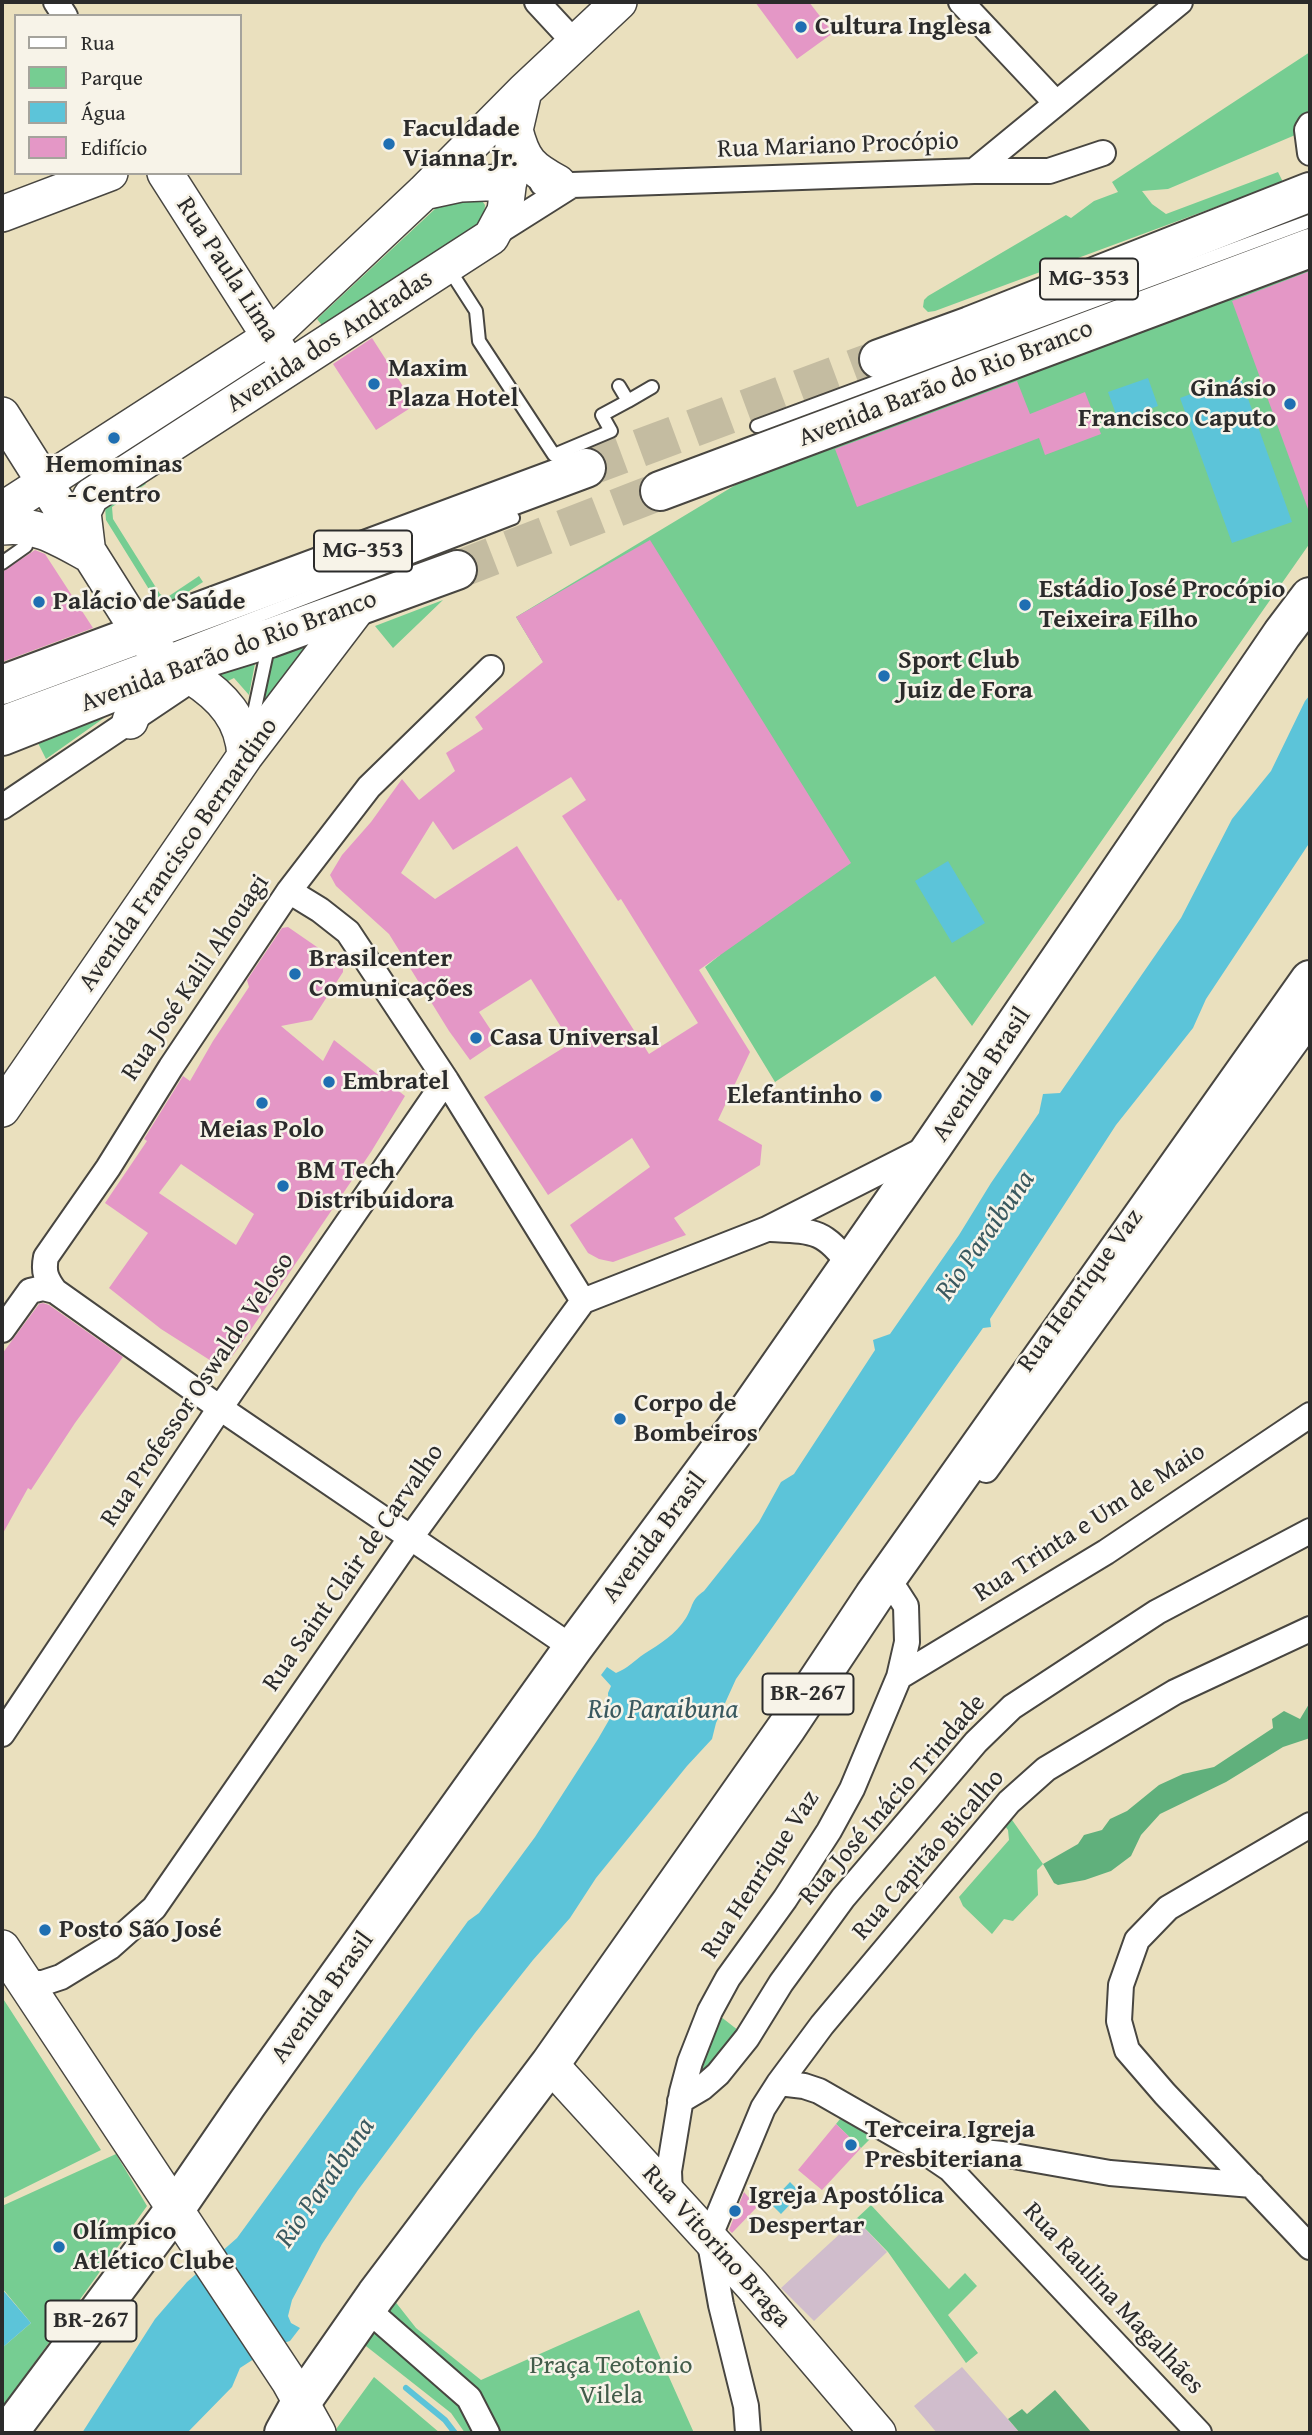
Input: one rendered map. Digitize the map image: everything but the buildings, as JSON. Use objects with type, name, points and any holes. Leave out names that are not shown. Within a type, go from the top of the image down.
[{"type":"main road","name":"Avenida dos Andradas","points":[[8,529],[44,483],[270,337],[619,2]]},
{"type":"main road","points":[[491,237],[505,211],[515,130],[524,91]]},
{"type":"main road","points":[[515,130],[521,152],[534,170],[565,184]]},
{"type":"main road","points":[[2,214],[105,175]]},
{"type":"main road","name":"Rua Paula Lima","points":[[166,175],[290,367]]},
{"type":"main road","points":[[424,192],[461,184],[509,182]]},
{"type":"main road","name":"Avenida Barão do Rio Branco","points":[[879,359],[970,326],[1310,192]]},
{"type":"main road","name":"Avenida dos Andradas","points":[[88,554],[83,512],[91,496],[491,237]]},
{"type":"main road","name":"Avenida Barão do Rio Branco","points":[[660,491],[1310,248]]},
{"type":"main road","points":[[2,415],[88,554],[168,659],[230,709],[244,738],[245,756]]},
{"type":"main road","name":"Avenida Barão do Rio Branco","points":[[2,736],[122,706],[168,659],[586,468]]},
{"type":"main road","points":[[8,529],[30,527],[49,532],[88,554]]},
{"type":"main road","name":"Avenida Barão do Rio Branco","points":[[2,685],[168,659],[270,638],[457,570]]},
{"type":"main road","name":"Avenida Brasil","points":[[8,2433],[175,2209],[573,1648],[737,1427],[1310,597]]},
{"type":"main road","name":"Avenida Francisco Bernardino","points":[[2,1109],[245,756],[360,605]]},
{"type":"main road","name":"BR-267","points":[[298,2413],[367,2309],[550,2064],[787,1727],[886,1594],[1310,980]]},
{"type":"main road","points":[[2,1948],[197,2242],[298,2413]]},
{"type":"main road","name":"Rua Vitorino Braga","points":[[550,2064],[773,2309],[878,2433]]},
{"type":"street","points":[[537,2],[575,43]]},
{"type":"street","points":[[961,2],[1055,103]]},
{"type":"street","points":[[974,171],[1180,2]]},
{"type":"street","points":[[1026,130],[1036,153],[1049,171]]},
{"type":"street","name":"Rua Mariano Procópio","points":[[509,182],[565,184],[1049,171],[1103,152]]},
{"type":"street","points":[[491,237],[565,184]]},
{"type":"street","name":"Rua José Kalil Ahouagi","points":[[55,1291],[45,1275],[46,1257],[108,1168],[171,1067],[289,891],[369,787],[491,668]]},
{"type":"street","points":[[2,807],[122,706]]},
{"type":"street","points":[[289,891],[320,909],[348,932],[446,1080],[583,1301],[767,1229],[934,1144]]},
{"type":"street","name":"Rua Henrique Vaz","points":[[670,2195],[669,2171],[680,2101],[690,2063],[710,2011],[728,1978],[785,1899],[829,1830],[852,1789],[899,1677],[907,1642],[906,1606],[886,1594],[1310,1023]]},
{"type":"street","name":"Rua Professor Oswaldo Veloso","points":[[2,1734],[220,1408],[446,1080]]},
{"type":"street","points":[[767,1229],[809,1230],[832,1242],[850,1266]]},
{"type":"street","points":[[2,1330],[30,1291],[43,1288],[55,1291],[220,1408],[573,1648]]},
{"type":"street","name":"Rua Saint Clair de Carvalho","points":[[24,1983],[43,1983],[61,1977],[110,1947],[153,1908],[411,1537],[583,1301]]},
{"type":"street","name":"Rua Trinta e Um de Maio","points":[[899,1677],[1106,1552],[1310,1415]]},
{"type":"street","name":"Rua José Inácio Trindade","points":[[680,2101],[702,2088],[718,2074],[747,2038],[781,1983],[843,1898],[976,1742],[1012,1707],[1157,1612],[1310,1531]]},
{"type":"street","name":"Rua Capitão Bicalho","points":[[709,2238],[758,2120],[779,2083],[822,2025],[1009,1802],[1046,1769],[1175,1692],[1310,1629]]},
{"type":"street","points":[[1310,1825],[1168,1908],[1138,1940],[1121,1984],[1119,2021],[1127,2050],[1165,2094],[1186,2097],[1244,2159],[1252,2185],[1310,2247]]},
{"type":"street","name":"Rua Raulina Magalhães","points":[[779,2083],[819,2091],[950,2169],[1199,2433]]},
{"type":"street","points":[[922,2150],[1002,2154],[1110,2172],[1252,2185]]},
{"type":"street","points":[[709,2238],[721,2305],[746,2406],[748,2433]]},
{"type":"street","points":[[367,2309],[469,2398],[487,2433]]},
{"type":"lane","name":"Avenida Barão do Rio Branco","points":[[757,426],[1310,221]]},
{"type":"lane","points":[[446,266],[476,311],[479,341],[554,455],[611,431],[602,415],[652,387]]},
{"type":"lane","points":[[619,386],[628,401]]},
{"type":"lane","name":"Avenida Barão do Rio Branco","points":[[2,712],[168,659],[296,602],[513,519]]},
{"type":"lane","points":[[2,563],[8,529]]},
{"type":"lane","points":[[245,756],[270,638],[296,602]]},
{"type":"shaded area","points":[[856,2219],[887,2252],[814,2321],[781,2288]]},
{"type":"shaded area","points":[[962,2367],[1020,2433],[937,2433],[914,2406]]},
{"type":"green space","points":[[1310,52],[1310,125],[1307,130],[1168,189],[1142,191],[1152,204],[1166,214],[1278,172],[1283,182],[935,311],[928,312],[923,307],[928,296],[1066,215],[1071,218],[1094,201],[1118,192],[1112,182]]},
{"type":"green space","points":[[451,194],[478,195],[485,205],[484,215],[478,226],[324,328],[317,319]]},
{"type":"green space","name":"Sport Club Juiz de Fora","points":[[1310,261],[1310,543],[972,1026],[935,976],[775,1082],[705,967],[720,955],[516,617],[747,478],[1016,378]]},
{"type":"green space","points":[[140,477],[146,484],[112,507],[113,519],[160,594],[166,598],[199,576],[203,582],[171,603],[155,599],[106,520],[105,507]]},
{"type":"green space","points":[[443,600],[393,648],[375,626]]},
{"type":"green space","points":[[322,632],[262,706],[271,663],[277,652]]},
{"type":"green space","points":[[256,658],[249,695],[234,678],[228,681],[216,671]]},
{"type":"green space","points":[[101,708],[104,718],[46,759],[34,735]]},
{"type":"green space","points":[[1309,1704],[1310,1738],[1283,1747],[1226,1782],[1160,1814],[1141,1835],[1131,1856],[1111,1871],[1085,1880],[1058,1885],[1054,1883],[1043,1864],[1078,1844],[1084,1835],[1102,1830],[1110,1819],[1127,1811],[1159,1785],[1183,1774],[1214,1767],[1273,1728],[1272,1719],[1284,1711],[1300,1719]]},
{"type":"green space","points":[[1010,1817],[1043,1864],[1037,1870],[1038,1895],[1013,1921],[1004,1919],[992,1934],[963,1906],[959,1897],[1009,1840],[1008,1830],[1001,1821]]},
{"type":"green space","points":[[2,1997],[101,2150],[2,2199]]},
{"type":"green space","points":[[716,2013],[743,2034],[708,2080],[691,2069]]},
{"type":"green space","points":[[840,2119],[872,2137],[861,2148],[836,2124]]},
{"type":"green space","name":"Olímpico Atlético Clube","points":[[116,2154],[147,2206],[2,2408],[2,2348],[31,2323],[2,2288],[2,2206]]},
{"type":"green space","points":[[871,2205],[949,2289],[965,2273],[977,2286],[948,2315],[978,2353],[966,2363],[888,2252],[856,2219]]},
{"type":"green space","name":"Praça Teotonio Vilela","points":[[390,2295],[416,2328],[481,2380],[639,2310],[694,2433],[465,2433],[451,2413],[357,2339]]},
{"type":"green space","points":[[374,2377],[440,2433],[335,2433]]},
{"type":"green space","points":[[1055,2390],[1092,2433],[1020,2433],[1008,2419],[1022,2409],[1027,2414]]},
{"type":"water","points":[[1240,376],[1292,522],[1232,543],[1180,398]]},
{"type":"water","points":[[1148,378],[1158,406],[1118,420],[1108,392]]},
{"type":"water","name":"Rio Paraibuna","points":[[1310,695],[1310,842],[1206,999],[1193,1028],[1116,1125],[990,1319],[991,1327],[983,1328],[736,1679],[716,1723],[712,1739],[596,1878],[570,1918],[475,2033],[358,2190],[322,2244],[292,2300],[288,2316],[291,2323],[300,2328],[290,2341],[274,2346],[240,2368],[232,2387],[187,2433],[82,2433],[155,2319],[187,2282],[237,2238],[468,1921],[479,1913],[535,1837],[609,1720],[608,1693],[611,1686],[601,1675],[607,1667],[616,1673],[624,1669],[677,1629],[696,1598],[759,1522],[781,1482],[794,1474],[875,1350],[873,1340],[890,1334],[959,1235],[1039,1113],[1043,1094],[1060,1093],[1181,918],[1232,819],[1271,771]]},
{"type":"water","points":[[948,861],[985,923],[952,943],[915,881]]},
{"type":"water","points":[[790,2182],[801,2193],[781,2214],[770,2203]]},
{"type":"water","points":[[2,2289],[31,2323],[2,2348]]},
{"type":"waterway","points":[[406,2388],[445,2420],[455,2433]]},
{"type":"tunnel","points":[[586,468],[879,359]]},
{"type":"tunnel","points":[[457,570],[660,491]]},
{"type":"place","name":"Cultura Inglesa","points":[[801,27]]},
{"type":"place","name":"Faculdade Vianna Jr.","points":[[389,144]]},
{"type":"place","name":"Maxim Plaza Hotel","points":[[374,384]]},
{"type":"place","name":"Ginásio Francisco Caputo","points":[[1290,404]]},
{"type":"place","name":"Hemominas - Centro","points":[[114,438]]},
{"type":"place","name":"Palácio de Saúde","points":[[39,602]]},
{"type":"place","name":"Estádio José Procópio Teixeira Filho","points":[[1025,605]]},
{"type":"place","name":"Sport Club Juiz de Fora","points":[[884,676]]},
{"type":"place","name":"Brasilcenter Comunicações","points":[[295,974]]},
{"type":"place","name":"Casa Universal","points":[[476,1038]]},
{"type":"place","name":"Embratel","points":[[329,1082]]},
{"type":"place","name":"Elefantinho","points":[[876,1096]]},
{"type":"place","name":"Meias Polo","points":[[262,1103]]},
{"type":"place","name":"BM Tech Distribuidora","points":[[283,1186]]},
{"type":"place","name":"Corpo de Bombeiros","points":[[620,1419]]},
{"type":"place","name":"Posto São José","points":[[45,1930]]},
{"type":"place","name":"Terceira Igreja Presbiteriana","points":[[851,2145]]},
{"type":"place","name":"Igreja Apostólica Despertar","points":[[735,2211]]},
{"type":"place","name":"Olímpico Atlético Clube","points":[[59,2247]]}]
